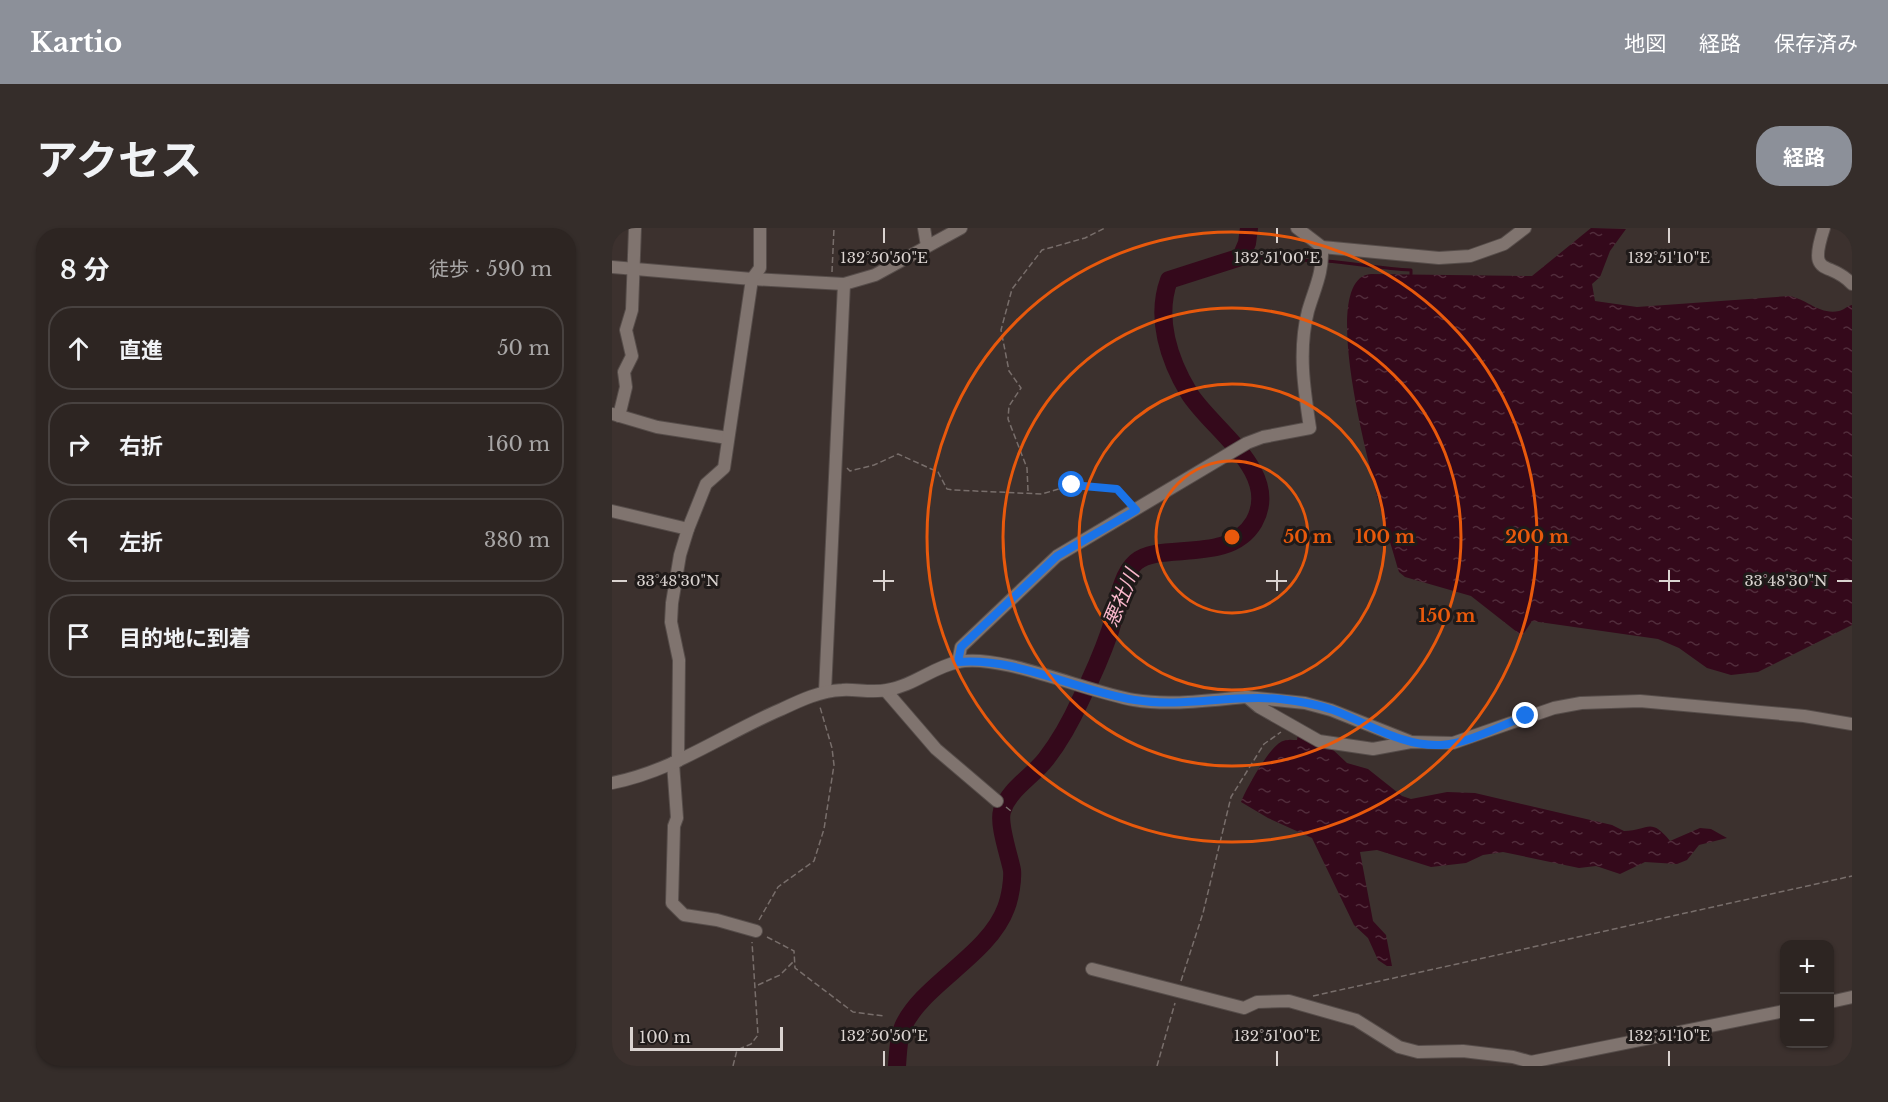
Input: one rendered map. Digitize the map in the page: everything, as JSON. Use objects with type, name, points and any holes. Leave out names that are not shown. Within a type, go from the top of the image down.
[{"type":"street","points":[[635,228],[632,310],[626,330],[632,356],[624,372],[626,387],[615,415],[657,427],[728,438]]},
{"type":"street","points":[[755,932],[717,920],[684,915],[672,903],[674,826],[677,818],[675,762],[679,660],[671,622],[680,555],[687,529],[706,484],[724,468],[752,279],[760,268],[760,228]]},
{"type":"street","points":[[924,228],[927,246]]},
{"type":"street","points":[[612,267],[844,284],[875,275],[961,228]]},
{"type":"street","points":[[1297,228],[1322,256],[1439,258],[1470,256],[1504,243],[1525,228]]},
{"type":"street","points":[[1824,228],[1818,252],[1820,263],[1831,272],[1845,276],[1852,284]]},
{"type":"street","points":[[958,662],[961,647],[1057,556],[1248,443],[1263,437],[1310,429],[1302,357],[1308,311],[1319,282],[1322,256]]},
{"type":"street","points":[[820,694],[844,284]]},
{"type":"street","points":[[612,512],[687,529]]},
{"type":"street","points":[[612,783],[675,762],[778,710],[820,694],[886,691],[909,684],[958,662],[998,663],[1085,689],[1154,702],[1247,697],[1305,703],[1331,710],[1410,742]]},
{"type":"street","points":[[886,691],[936,750],[998,801]]},
{"type":"street","points":[[1247,697],[1258,707],[1319,741],[1373,749],[1410,742],[1453,743],[1554,708],[1614,701],[1640,700],[1804,716],[1852,724]]},
{"type":"street","points":[[1092,969],[1178,993],[1244,1008],[1257,1002],[1289,1001],[1356,1020],[1399,1047],[1418,1052],[1462,1051],[1513,1057],[1531,1062],[1780,1012]]},
{"type":"street","points":[[1834,1001],[1852,998]]},
{"type":"path","points":[[831,284],[834,228]]},
{"type":"path","points":[[1028,491],[1027,468],[1008,419],[1008,406],[1021,388],[1008,371],[1001,339],[1002,320],[1008,296],[1042,250],[1085,238],[1105,228]]},
{"type":"path","points":[[835,459],[841,460],[850,471],[874,465],[898,454],[904,454],[914,463],[938,472],[947,489],[1028,491],[1042,494],[1072,485],[1117,489],[1136,510]]},
{"type":"path","points":[[733,1066],[737,1050],[751,1044],[758,1035],[757,986],[753,957],[755,932],[762,910],[778,887],[814,861],[827,819],[834,765],[820,694]]},
{"type":"path","points":[[1157,1066],[1203,913],[1231,797],[1264,744],[1278,733],[1293,727]]},
{"type":"path","points":[[1312,996],[1852,876]]},
{"type":"path","points":[[755,932],[794,951],[795,968],[853,1012],[884,1016]]},
{"type":"path","points":[[757,986],[780,975],[794,960]]},
{"type":"water","points":[[1591,228],[1626,229],[1610,251],[1600,277],[1592,284],[1595,301],[1637,307],[1789,296],[1832,312],[1852,305],[1852,625],[1758,672],[1731,675],[1707,668],[1679,648],[1658,639],[1532,621],[1522,636],[1471,596],[1405,577],[1399,572],[1357,411],[1349,360],[1347,317],[1354,286],[1371,274],[1532,276]]},
{"type":"water","points":[[1298,734],[1329,746],[1347,763],[1368,769],[1402,796],[1411,799],[1447,792],[1475,793],[1612,825],[1624,831],[1653,827],[1670,841],[1700,828],[1711,829],[1727,838],[1699,845],[1687,860],[1677,864],[1645,862],[1620,874],[1596,866],[1579,868],[1503,852],[1483,855],[1466,863],[1431,867],[1377,850],[1360,852],[1373,921],[1386,935],[1392,966],[1387,966],[1378,960],[1368,938],[1354,925],[1312,838],[1268,818],[1241,802],[1253,778],[1272,750],[1283,741],[1297,740]]},
{"type":"waterway","name":"悪社川","points":[[897,1066],[901,1031],[912,1012],[924,997],[985,941],[1006,908],[1011,889],[1012,870],[1003,831],[1002,811],[1015,790],[1046,759],[1070,722],[1104,648],[1122,585],[1130,568],[1147,556],[1212,548],[1228,543],[1243,535],[1254,522],[1260,504],[1259,486],[1252,469],[1227,436],[1189,393],[1170,353],[1163,309],[1169,280],[1241,257],[1247,243],[1249,228]]},
{"type":"waterway","points":[[1241,257],[1318,261]]},
{"type":"waterway","points":[[1325,261],[1411,270],[1411,274]]},
{"type":"route","points":[[1072,485],[1117,489],[1136,510],[1057,556],[961,647],[958,662],[998,663],[1091,691],[1135,700],[1173,702],[1247,697],[1305,703],[1331,710],[1410,742],[1426,744],[1440,745],[1466,740],[1526,716]]}]
